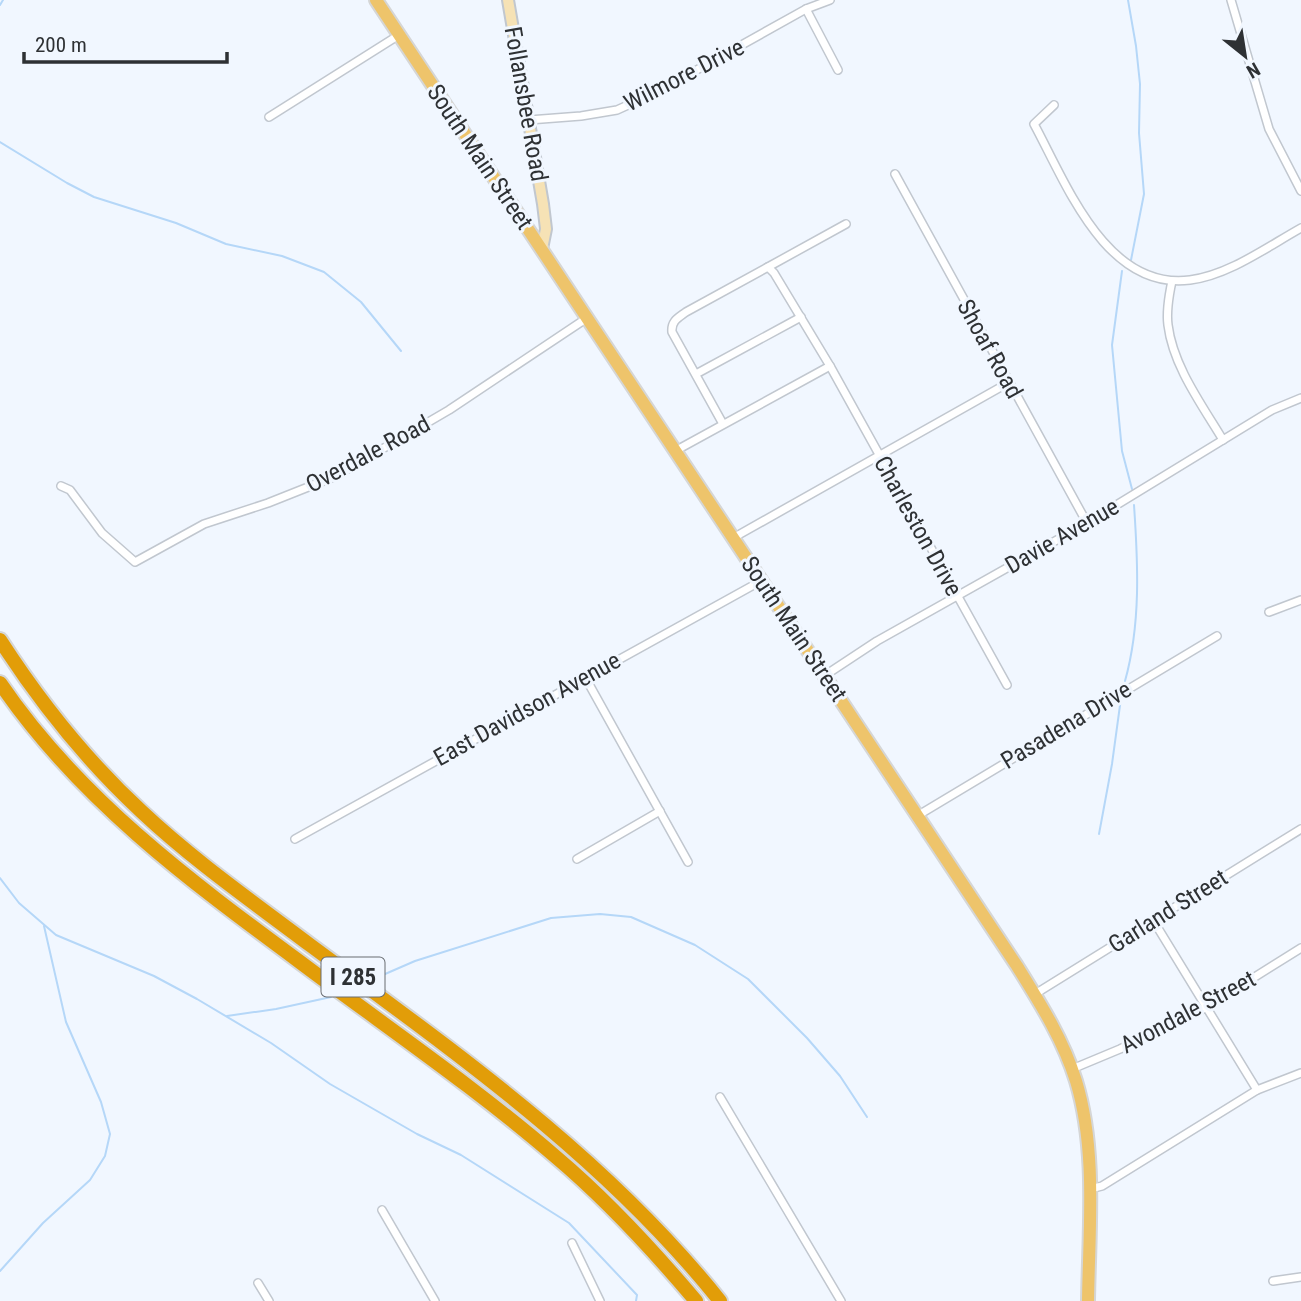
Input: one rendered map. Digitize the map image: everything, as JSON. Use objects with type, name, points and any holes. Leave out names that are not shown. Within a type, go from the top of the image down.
[{"type":"highway","name":"I 285","points":[[0,640],[57,721],[141,811],[232,887],[470,1064],[565,1140],[612,1184],[702,1278],[720,1301]]},
{"type":"highway","name":"I 285","points":[[0,683],[75,776],[153,850],[556,1157],[638,1235],[696,1301]]},
{"type":"main road","name":"South Main Street","points":[[376,0],[1054,1026],[1072,1069],[1084,1115],[1089,1189],[1088,1301]]},
{"type":"street","name":"Follansbee Road","points":[[508,0],[545,220],[542,249]]},
{"type":"street","name":"Wilmore Drive","points":[[529,120],[617,110],[659,91],[806,9],[830,0]]},
{"type":"street","points":[[1231,0],[1269,129],[1301,191]]},
{"type":"street","points":[[806,9],[838,70]]},
{"type":"street","points":[[269,117],[400,35]]},
{"type":"street","points":[[1054,105],[1034,124],[1084,215],[1116,257],[1146,274],[1172,281],[1192,280],[1230,267],[1301,228]]},
{"type":"street","name":"Shoaf Road","points":[[895,174],[1087,523]]},
{"type":"street","points":[[723,424],[672,332],[675,320],[846,224]]},
{"type":"street","name":"Charleston Drive","points":[[768,267],[830,366],[1007,685]]},
{"type":"street","points":[[1172,281],[1168,326],[1178,361],[1223,440]]},
{"type":"street","points":[[695,374],[801,317]]},
{"type":"street","name":"Overdale Road","points":[[61,486],[70,491],[102,533],[135,562],[204,524],[268,503],[336,476],[449,410],[587,318]]},
{"type":"street","points":[[676,452],[830,366]]},
{"type":"street","points":[[733,538],[1008,383]]},
{"type":"street","name":"Davie Avenue","points":[[824,676],[877,641],[1087,523],[1272,410],[1301,398]]},
{"type":"street","name":"East Davidson Avenue","points":[[295,839],[761,580]]},
{"type":"street","points":[[1269,612],[1301,600]]},
{"type":"street","name":"Pasadena Drive","points":[[917,816],[1217,636]]},
{"type":"street","points":[[585,677],[688,862]]},
{"type":"street","points":[[577,859],[660,811]]},
{"type":"street","name":"Garland Street","points":[[1035,994],[1301,829]]},
{"type":"street","points":[[1153,920],[1257,1090]]},
{"type":"street","name":"Avondale Street","points":[[1072,1069],[1207,1007],[1301,948]]},
{"type":"street","points":[[1089,1189],[1102,1186],[1257,1090],[1301,1073]]},
{"type":"street","points":[[720,1097],[841,1301]]},
{"type":"street","points":[[382,1210],[435,1301]]},
{"type":"street","points":[[572,1243],[600,1301]]},
{"type":"street","points":[[1273,1281],[1301,1277]]},
{"type":"street","points":[[258,1283],[269,1301]]},
{"type":"waterway","points":[[0,5],[3,0]]},
{"type":"waterway","points":[[1128,0],[1140,84],[1139,133],[1144,194],[1131,260]]},
{"type":"waterway","points":[[0,142],[94,197],[176,223],[226,244],[282,256],[324,272],[361,302],[401,351]]},
{"type":"waterway","points":[[1122,271],[1112,345],[1122,451],[1132,489]]},
{"type":"waterway","points":[[1125,681],[1136,616],[1134,505]]},
{"type":"waterway","points":[[1099,834],[1121,698]]},
{"type":"waterway","points":[[0,878],[19,903],[56,935],[154,976],[197,999],[271,1043],[330,1084],[417,1134],[461,1155],[569,1223],[637,1295],[636,1301]]},
{"type":"waterway","points":[[369,981],[415,961],[551,918],[600,914],[631,917],[695,945],[748,979],[807,1038],[840,1076],[867,1117]]},
{"type":"waterway","points":[[0,1271],[43,1223],[90,1180],[105,1156],[110,1134],[101,1102],[66,1022],[44,926]]},
{"type":"waterway","points":[[227,1016],[331,997]]}]
